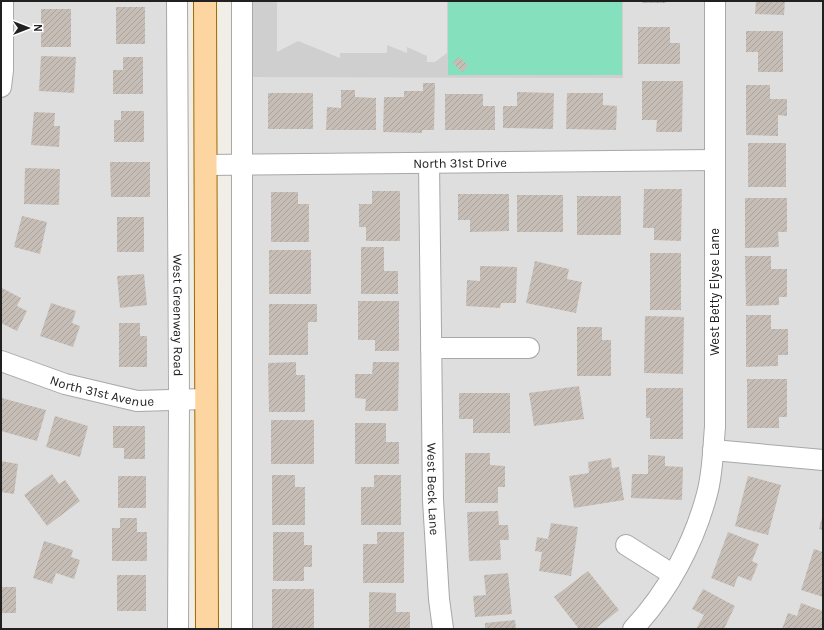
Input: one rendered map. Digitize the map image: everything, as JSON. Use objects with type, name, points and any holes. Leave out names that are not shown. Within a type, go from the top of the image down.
[{"type":"main road","name":"West Greenway Road","points":[[205,1],[207,629]]},
{"type":"street","points":[[1,86],[3,70],[3,1]]},
{"type":"street","name":"West Greenway Road","points":[[177,1],[179,400],[178,629]]},
{"type":"street","points":[[242,1],[242,629]]},
{"type":"street","name":"West Betty Elyse Lane","points":[[633,629],[647,613],[672,574],[696,528],[707,493],[713,450],[715,427],[715,1]]},
{"type":"street","name":"North 31st Drive","points":[[206,165],[714,160]]},
{"type":"street","name":"West Beck Lane","points":[[429,163],[433,500],[438,592],[443,629]]},
{"type":"street","points":[[431,348],[529,348]]},
{"type":"street","name":"North 31st Avenue","points":[[1,361],[65,384],[137,401],[206,399]]},
{"type":"street","points":[[713,450],[823,460]]},
{"type":"street","points":[[626,545],[672,574]]},
{"type":"shaded area","points":[[1,1],[167,1],[168,629],[1,629]]},
{"type":"shaded area","points":[[248,1],[623,1],[623,78],[249,77]]},
{"type":"shaded area","points":[[277,1],[447,1],[447,53],[435,62],[427,62],[427,56],[407,47],[407,53],[387,45],[387,53],[340,53],[340,58],[298,41],[277,52]]},
{"type":"shaded area","points":[[622,1],[823,1],[823,629],[251,629],[249,77]]},
{"type":"green space","points":[[448,1],[622,1],[622,75],[448,75]]},
{"type":"building","points":[[642,1],[666,1],[666,3],[642,3]]},
{"type":"building","points":[[756,1],[785,1],[784,15],[755,14]]},
{"type":"building","points":[[116,7],[145,7],[145,44],[116,44]]},
{"type":"building","points":[[41,9],[71,9],[71,47],[41,47]]},
{"type":"building","points":[[638,27],[670,27],[670,43],[680,43],[680,64],[638,64]]},
{"type":"building","points":[[746,31],[783,31],[783,72],[758,72],[758,52],[746,52]]},
{"type":"building","points":[[41,56],[76,57],[74,93],[39,91]]},
{"type":"building","points":[[123,57],[143,57],[143,94],[113,94],[113,70],[123,70]]},
{"type":"building","points":[[459,57],[468,65],[462,72],[453,63]]},
{"type":"building","points":[[642,81],[683,81],[682,132],[656,132],[657,120],[642,120]]},
{"type":"building","points":[[423,83],[435,83],[434,130],[422,130],[422,133],[383,132],[384,97],[404,97],[404,91],[423,91]]},
{"type":"building","points":[[746,85],[770,85],[770,99],[787,99],[787,116],[778,115],[778,136],[746,135]]},
{"type":"building","points":[[341,90],[355,90],[355,97],[376,98],[376,130],[326,130],[327,107],[341,108]]},
{"type":"building","points":[[517,92],[554,93],[553,129],[503,128],[503,106],[517,106]]},
{"type":"building","points":[[268,93],[313,93],[313,129],[268,129]]},
{"type":"building","points":[[567,93],[603,93],[603,105],[617,106],[616,130],[566,129]]},
{"type":"building","points":[[445,94],[483,94],[483,106],[495,106],[495,130],[445,130]]},
{"type":"building","points":[[121,111],[144,111],[144,142],[114,142],[114,120],[121,120]]},
{"type":"building","points":[[34,112],[55,113],[54,126],[60,126],[59,147],[31,145]]},
{"type":"building","points":[[748,143],[786,143],[786,187],[748,187]]},
{"type":"building","points":[[110,162],[150,162],[150,197],[111,197]]},
{"type":"building","points":[[25,168],[60,169],[59,205],[24,204]]},
{"type":"building","points":[[644,189],[682,189],[681,241],[654,240],[654,228],[643,228]]},
{"type":"building","points":[[372,191],[400,191],[400,241],[366,241],[366,227],[359,227],[359,204],[372,204]]},
{"type":"building","points":[[271,192],[298,192],[298,204],[309,204],[309,242],[271,242]]},
{"type":"building","points":[[458,194],[509,194],[509,231],[470,232],[470,220],[458,220]]},
{"type":"building","points":[[517,195],[563,195],[563,232],[517,232]]},
{"type":"building","points":[[577,196],[621,196],[621,235],[577,235]]},
{"type":"building","points":[[745,198],[787,198],[787,232],[778,232],[779,247],[745,248]]},
{"type":"building","points":[[22,216],[47,222],[40,254],[14,247]]},
{"type":"building","points":[[117,217],[144,217],[144,252],[117,252]]},
{"type":"building","points":[[361,247],[384,247],[384,271],[398,271],[398,294],[361,294]]},
{"type":"building","points":[[269,250],[311,250],[311,294],[269,294]]},
{"type":"building","points":[[650,253],[681,253],[681,310],[650,310]]},
{"type":"building","points":[[745,256],[771,256],[771,269],[787,269],[787,297],[779,297],[779,305],[746,306]]},
{"type":"building","points":[[535,261],[569,269],[567,279],[582,282],[576,313],[526,303]]},
{"type":"building","points":[[480,266],[517,267],[516,303],[501,303],[500,308],[466,306],[467,280],[480,281]]},
{"type":"building","points":[[144,274],[147,305],[120,308],[117,276]]},
{"type":"building","points":[[2,288],[21,298],[17,306],[27,311],[17,331],[1,323]]},
{"type":"building","points":[[358,301],[399,301],[399,351],[375,351],[375,340],[358,340]]},
{"type":"building","points":[[51,303],[76,311],[72,323],[80,326],[73,347],[40,336]]},
{"type":"building","points":[[269,304],[317,304],[317,322],[308,322],[308,355],[269,355]]},
{"type":"building","points":[[746,315],[771,315],[771,329],[788,329],[788,355],[778,355],[778,366],[746,367]]},
{"type":"building","points":[[645,316],[684,317],[683,374],[644,373]]},
{"type":"building","points":[[119,323],[140,323],[140,336],[147,336],[147,367],[119,367]]},
{"type":"building","points":[[577,327],[602,327],[602,340],[611,340],[611,376],[577,376]]},
{"type":"building","points":[[296,362],[296,375],[305,375],[305,412],[269,412],[268,363]]},
{"type":"building","points":[[373,362],[399,362],[398,411],[365,411],[366,399],[355,398],[355,374],[372,374]]},
{"type":"building","points":[[747,379],[787,379],[787,417],[779,417],[779,428],[747,428]]},
{"type":"building","points":[[579,386],[584,419],[534,426],[529,393]]},
{"type":"building","points":[[646,388],[683,388],[683,439],[650,439],[650,418],[646,418]]},
{"type":"building","points":[[459,393],[510,393],[510,433],[473,433],[473,419],[459,419]]},
{"type":"building","points":[[2,398],[46,410],[37,441],[1,431]]},
{"type":"building","points":[[55,416],[88,426],[80,457],[46,447]]},
{"type":"building","points":[[271,420],[314,420],[314,464],[271,464]]},
{"type":"building","points":[[355,423],[386,423],[386,442],[399,442],[399,464],[355,464]]},
{"type":"building","points":[[113,426],[145,426],[145,459],[124,459],[124,448],[113,448]]},
{"type":"building","points":[[465,453],[490,453],[490,465],[505,466],[505,487],[498,487],[498,503],[465,503]]},
{"type":"building","points":[[648,455],[665,456],[665,466],[683,467],[682,500],[631,498],[632,474],[648,474]]},
{"type":"building","points":[[611,458],[612,468],[619,467],[624,500],[574,508],[569,476],[589,473],[588,462]]},
{"type":"building","points":[[1,461],[18,464],[14,494],[1,492]]},
{"type":"building","points":[[52,474],[59,484],[65,480],[80,501],[47,526],[24,495]]},
{"type":"building","points":[[272,475],[295,475],[295,487],[305,487],[305,525],[272,525]]},
{"type":"building","points":[[374,475],[401,475],[401,525],[361,525],[361,487],[374,487]]},
{"type":"building","points":[[118,476],[146,476],[146,508],[118,508]]},
{"type":"building","points":[[748,476],[781,485],[768,535],[735,526]]},
{"type":"building","points":[[498,511],[499,525],[508,525],[509,540],[500,540],[501,560],[469,561],[467,512]]},
{"type":"building","points":[[823,514],[823,530],[819,529]]},
{"type":"building","points":[[120,518],[137,518],[137,532],[147,532],[147,561],[112,561],[112,528],[120,528]]},
{"type":"building","points":[[551,523],[578,527],[571,576],[539,571],[542,552],[535,551],[537,537],[548,539]]},
{"type":"building","points":[[273,532],[304,532],[304,545],[312,545],[312,567],[304,567],[304,581],[273,581]]},
{"type":"building","points":[[377,532],[404,532],[404,583],[363,583],[363,544],[377,544]]},
{"type":"building","points":[[728,532],[759,544],[752,561],[758,564],[751,581],[738,576],[734,587],[711,578]]},
{"type":"building","points":[[44,541],[73,550],[71,557],[80,560],[74,579],[56,573],[52,584],[33,578]]},
{"type":"building","points":[[814,549],[823,552],[823,597],[801,590]]},
{"type":"building","points":[[588,571],[619,610],[595,629],[579,629],[554,597]]},
{"type":"building","points":[[508,573],[512,614],[475,617],[473,596],[486,595],[484,575]]},
{"type":"building","points":[[117,575],[146,575],[146,611],[117,611]]},
{"type":"building","points":[[1,587],[16,587],[16,613],[1,613]]},
{"type":"building","points":[[272,589],[314,589],[314,629],[272,629]]},
{"type":"building","points":[[703,589],[735,606],[724,629],[696,629],[704,615],[692,609]]},
{"type":"building","points":[[369,592],[396,593],[396,612],[410,612],[410,629],[369,629]]},
{"type":"building","points":[[801,603],[823,611],[823,629],[782,629],[788,613],[797,616]]},
{"type":"building","points":[[515,620],[516,629],[485,629],[485,623]]}]
